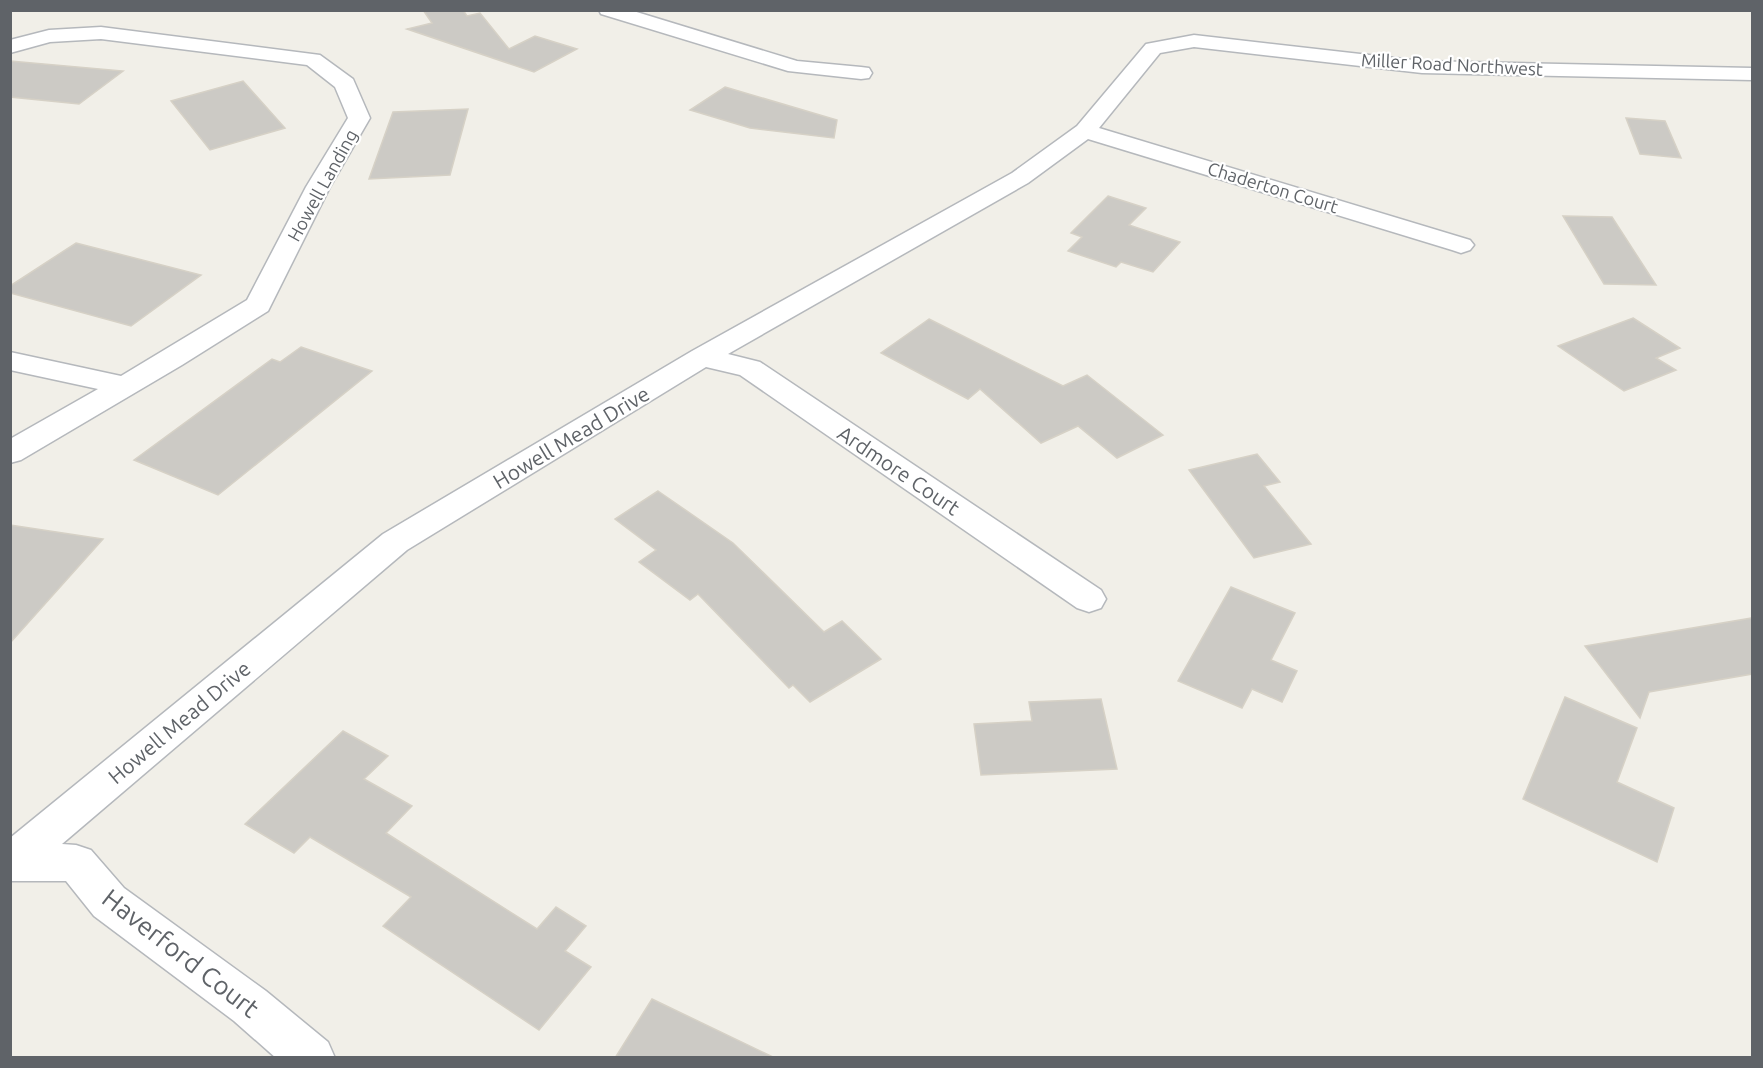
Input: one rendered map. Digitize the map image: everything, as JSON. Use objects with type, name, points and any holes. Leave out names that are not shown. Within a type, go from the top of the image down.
[{"type":"street","points":[[608,10],[795,67],[861,73]]},
{"type":"street","name":"Howell Landing","points":[[10,453],[126,386],[258,305],[318,187],[359,118],[345,84],[313,59],[101,33],[15,36]]},
{"type":"street","name":"Miller Road Northwest","points":[[1153,48],[1194,41],[1422,67],[1752,74]]},
{"type":"street","name":"Howell Mead Drive","points":[[11,862],[395,542],[702,357],[1020,178],[1085,130],[1153,48]]},
{"type":"street","name":"Chaderton Court","points":[[1085,130],[1461,245]]},
{"type":"street","name":"Ardmore Court","points":[[702,357],[750,368],[1089,599]]},
{"type":"street","points":[[10,361],[126,386]]},
{"type":"street","name":"Haverford Court","points":[[11,862],[76,862],[109,902],[250,1006],[312,1058]]},
{"type":"building","points":[[423,10],[463,10],[467,16],[480,13],[509,49],[535,36],[577,49],[534,72],[407,29],[432,23]]},
{"type":"building","points":[[10,61],[123,71],[79,104],[10,97]]},
{"type":"building","points":[[243,81],[285,128],[210,150],[171,101]]},
{"type":"building","points":[[725,87],[837,120],[834,138],[750,128],[690,110]]},
{"type":"building","points":[[468,109],[450,175],[369,179],[393,112]]},
{"type":"building","points":[[1626,118],[1665,121],[1681,158],[1640,154]]},
{"type":"building","points":[[1108,196],[1146,208],[1129,225],[1180,242],[1153,272],[1121,262],[1116,267],[1068,251],[1082,237],[1071,233]]},
{"type":"building","points":[[1563,216],[1612,217],[1656,285],[1604,284]]},
{"type":"building","points":[[76,243],[201,275],[131,326],[10,293],[10,286]]},
{"type":"building","points":[[1633,318],[1680,348],[1656,358],[1676,370],[1624,391],[1558,346]]},
{"type":"building","points":[[929,319],[1063,386],[1087,375],[1163,435],[1117,458],[1078,426],[1041,443],[980,389],[968,399],[881,353]]},
{"type":"building","points":[[301,347],[372,371],[218,495],[134,460],[272,359],[280,362]]},
{"type":"building","points":[[1257,454],[1280,482],[1264,486],[1311,544],[1254,558],[1189,470]]},
{"type":"building","points":[[658,491],[733,543],[824,632],[842,621],[881,659],[810,702],[793,685],[789,688],[698,594],[690,600],[639,562],[656,550],[615,519]]},
{"type":"building","points":[[10,525],[103,539],[10,643]]},
{"type":"building","points":[[1231,587],[1295,613],[1271,660],[1297,671],[1282,702],[1252,689],[1242,708],[1178,681]]},
{"type":"building","points":[[1752,618],[1752,674],[1649,692],[1640,718],[1585,646]]},
{"type":"building","points":[[1565,697],[1637,728],[1617,782],[1674,808],[1657,862],[1523,799]]},
{"type":"building","points":[[1101,699],[1117,769],[981,775],[974,724],[1032,721],[1029,702]]},
{"type":"building","points":[[343,731],[388,756],[364,779],[412,806],[386,833],[537,929],[556,907],[586,926],[565,951],[591,967],[539,1030],[383,926],[411,897],[310,837],[294,853],[245,824]]},
{"type":"building","points":[[652,999],[775,1058],[615,1058]]}]
